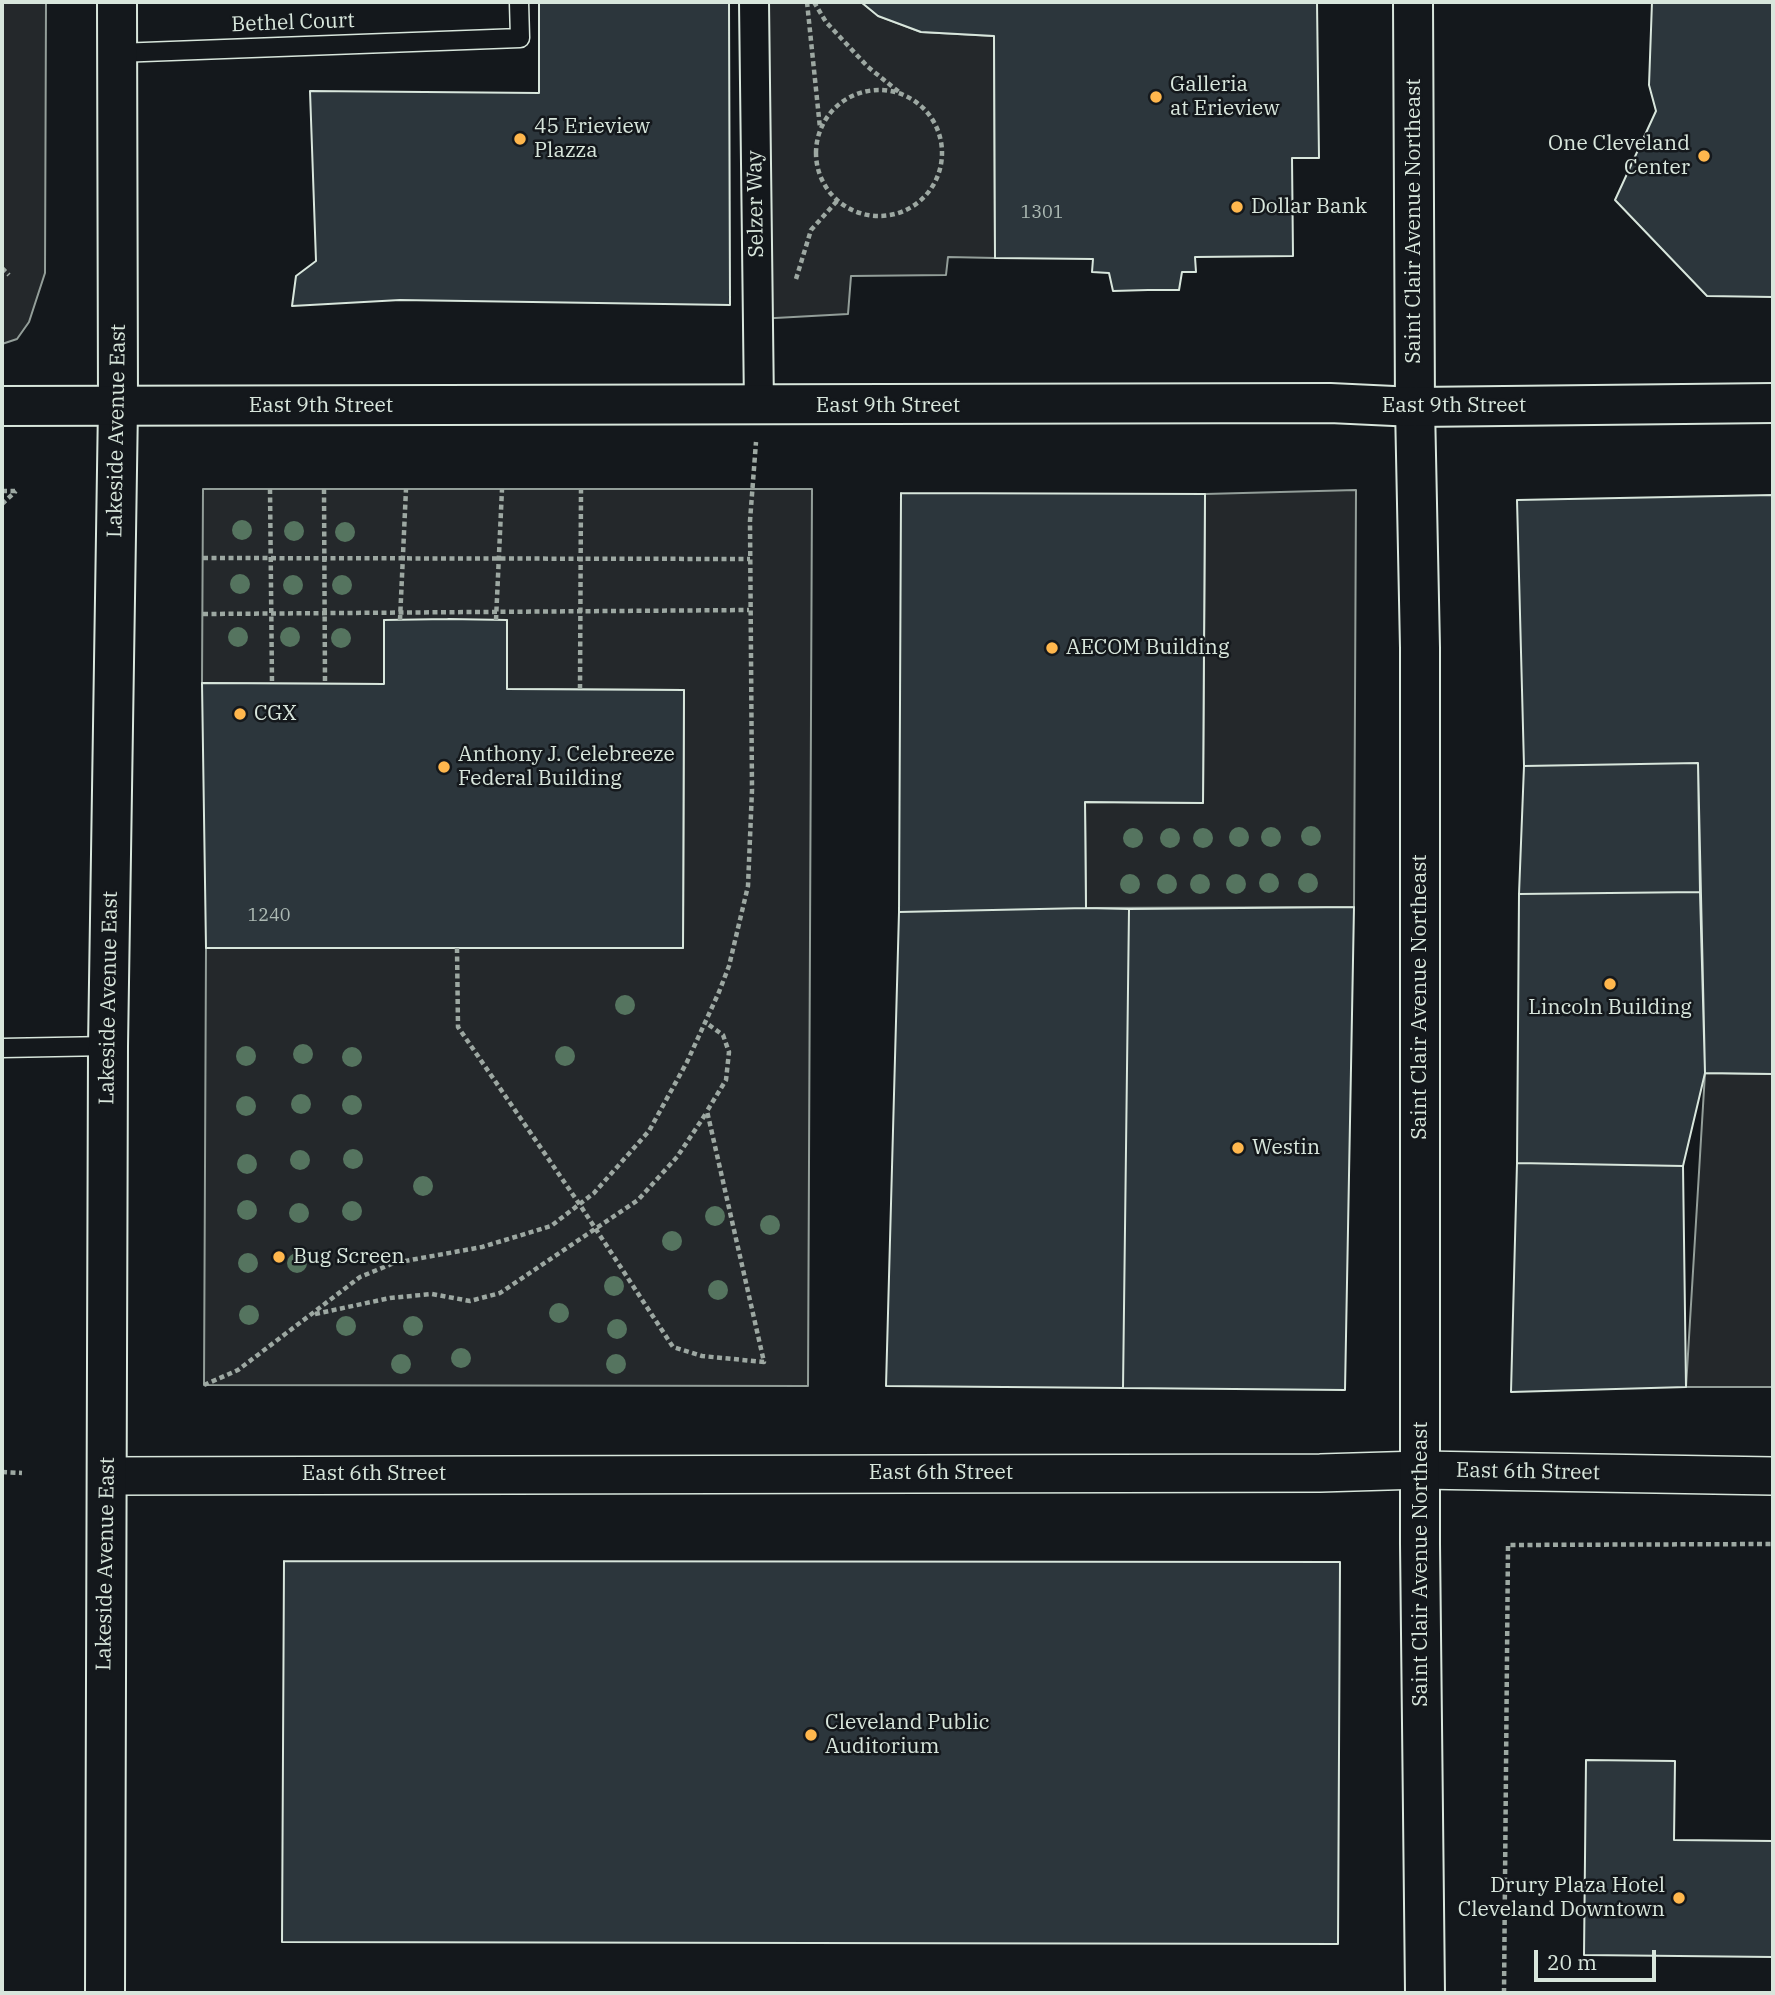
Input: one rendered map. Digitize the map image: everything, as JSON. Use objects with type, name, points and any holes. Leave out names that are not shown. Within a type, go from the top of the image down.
[{"type":"street","name":"Lakeside Avenue East","points":[[105,1993],[104,1540],[108,1476],[108,1046],[118,406],[117,2]]},
{"type":"street","name":"Selzer Way","points":[[754,2],[759,406]]},
{"type":"street","name":"Saint Clair Avenue Northeast","points":[[1413,2],[1415,407],[1420,648],[1425,1993]]},
{"type":"street","name":"East 9th Street","points":[[2,406],[1330,403],[1415,407],[1773,403]]},
{"type":"street","name":"East 6th Street","points":[[108,1476],[1320,1473],[1421,1470],[1773,1476]]},
{"type":"lane","name":"Bethel Court","points":[[117,52],[520,38],[519,2]]},
{"type":"lane","points":[[2,1048],[108,1046]]},
{"type":"path","points":[[807,2],[820,129]]},
{"type":"path","points":[[814,2],[825,22],[868,67],[901,93],[921,104],[934,122],[942,143],[942,165],[934,186],[919,202],[900,213],[877,217],[856,213],[837,201],[824,187],[817,168],[815,149],[820,129],[830,112],[844,99],[863,91],[882,89],[901,93]]},
{"type":"path","points":[[795,290],[796,276],[811,230],[837,201]]},
{"type":"path","points":[[2,268],[9,275]]},
{"type":"path","points":[[204,1385],[239,1370],[360,1277],[394,1263],[482,1247],[551,1226],[594,1193],[649,1131],[705,1022],[729,966],[748,886],[752,790],[750,559],[759,406]]},
{"type":"path","points":[[270,489],[272,684]]},
{"type":"path","points":[[324,489],[325,683]]},
{"type":"path","points":[[400,620],[406,489]]},
{"type":"path","points":[[496,620],[502,489]]},
{"type":"path","points":[[580,689],[581,489]]},
{"type":"path","points":[[2,491],[16,491],[2,504]]},
{"type":"path","points":[[203,558],[750,559]]},
{"type":"path","points":[[203,614],[749,610]]},
{"type":"path","points":[[457,948],[458,1027],[580,1205],[673,1348],[702,1356],[764,1362],[707,1111]]},
{"type":"path","points":[[311,1315],[418,1295],[432,1294],[470,1301],[490,1297],[638,1200],[650,1188],[722,1092],[730,1063],[723,1035],[705,1022]]},
{"type":"path","points":[[2,1472],[22,1473]]},
{"type":"path","points":[[1504,1993],[1508,1545],[1773,1544]]},
{"type":"shaded area","points":[[2,2],[46,2],[45,273],[29,322],[17,339],[2,344]]},
{"type":"shaded area","points":[[762,2],[861,2],[879,16],[921,32],[994,36],[995,258],[948,257],[946,275],[851,276],[848,314],[757,319]]},
{"type":"shaded area","points":[[203,489],[812,489],[808,1386],[204,1385],[206,948],[683,948],[684,690],[507,689],[507,620],[384,620],[384,684],[202,683]]},
{"type":"shaded area","points":[[1356,490],[1354,907],[1086,908],[1085,802],[1203,803],[1205,494]]},
{"type":"shaded area","points":[[1705,1073],[1773,1074],[1773,1387],[1686,1387]]},
{"type":"building","name":"45 Erieview Plazza","points":[[539,2],[729,2],[730,305],[400,300],[292,306],[296,276],[316,261],[310,91],[539,93]]},
{"type":"building","name":"Galleria at Erieview","points":[[861,2],[1317,2],[1319,158],[1292,158],[1293,256],[1195,257],[1196,272],[1182,272],[1179,290],[1113,291],[1109,273],[1092,272],[1093,259],[995,258],[994,36],[921,32],[878,16]]},
{"type":"building","name":"One Cleveland Center","points":[[1652,2],[1773,2],[1773,297],[1707,296],[1615,200],[1656,111],[1649,85]]},
{"type":"building","name":"AECOM Building","points":[[901,493],[1205,494],[1203,803],[1085,802],[1086,908],[899,912]]},
{"type":"building","points":[[1773,495],[1773,1074],[1705,1073],[1698,763],[1524,766],[1517,500]]},
{"type":"building","name":"Anthony J. Celebreeze Federal Building","points":[[384,620],[507,620],[507,689],[684,690],[683,948],[206,948],[202,683],[384,684]]},
{"type":"building","points":[[1698,763],[1700,892],[1519,894],[1524,766]]},
{"type":"building","name":"Lincoln Building","points":[[1700,892],[1705,1073],[1683,1166],[1517,1163],[1519,894]]},
{"type":"building","name":"Westin","points":[[1354,907],[1345,1390],[1123,1388],[1129,909]]},
{"type":"building","points":[[1129,909],[1123,1388],[886,1386],[899,912]]},
{"type":"building","points":[[1517,1163],[1683,1166],[1686,1387],[1511,1392]]},
{"type":"building","name":"Cleveland Public Auditorium","points":[[284,1561],[1340,1562],[1338,1944],[282,1942]]},
{"type":"building","name":"Drury Plaza Hotel Cleveland Downtown","points":[[1586,1760],[1675,1761],[1674,1840],[1773,1841],[1773,1957],[1584,1955]]},
{"type":"place","name":"Galleria at Erieview","points":[[1156,97]]},
{"type":"place","name":"45 Erieview Plazza","points":[[520,139]]},
{"type":"place","name":"One Cleveland Center","points":[[1704,156]]},
{"type":"place","name":"Dollar Bank","points":[[1237,207]]},
{"type":"place","name":"AECOM Building","points":[[1052,648]]},
{"type":"place","name":"CGX","points":[[240,714]]},
{"type":"place","name":"Anthony J. Celebreeze Federal Building","points":[[444,767]]},
{"type":"place","name":"Lincoln Building","points":[[1610,984]]},
{"type":"place","name":"Westin","points":[[1238,1148]]},
{"type":"place","name":"Bug Screen","points":[[279,1257]]},
{"type":"place","name":"Cleveland Public Auditorium","points":[[811,1735]]},
{"type":"place","name":"Drury Plaza Hotel Cleveland Downtown","points":[[1679,1898]]}]
